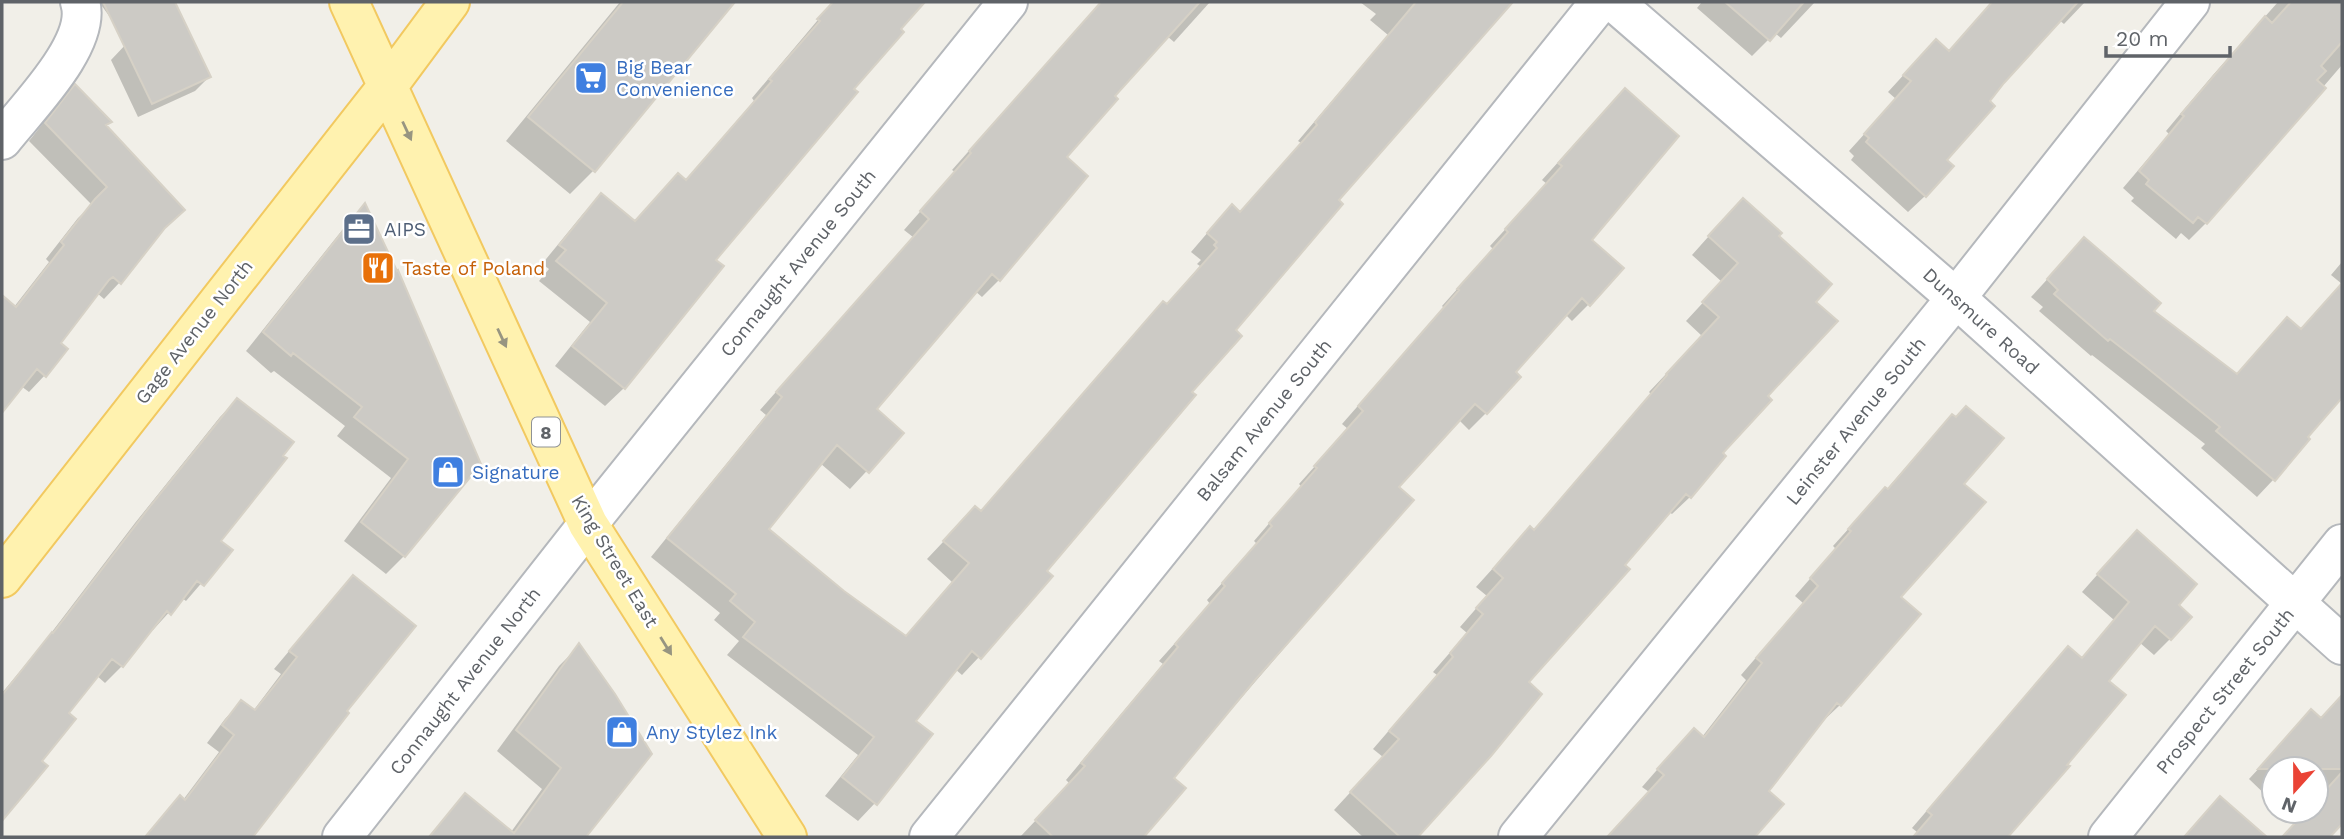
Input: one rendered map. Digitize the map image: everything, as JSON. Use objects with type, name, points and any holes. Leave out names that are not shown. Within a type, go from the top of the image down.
[{"type":"main road","name":"King Street East","points":[[349,2],[588,524],[788,837]]},
{"type":"main road","name":"Gage Avenue North","points":[[2,578],[387,87],[450,2]]},
{"type":"street","points":[[2,140],[69,55],[81,30],[80,2]]},
{"type":"street","name":"Connaught Avenue South","points":[[588,524],[1007,2]]},
{"type":"street","name":"Balsam Avenue South","points":[[929,837],[1600,2]]},
{"type":"street","name":"Dunsmure Road","points":[[1614,2],[1956,298],[2342,645]]},
{"type":"street","name":"Leinster Avenue South","points":[[1518,837],[1956,298],[2190,2]]},
{"type":"street","name":"Connaught Avenue North","points":[[342,837],[588,524]]},
{"type":"street","name":"Prospect Street South","points":[[2108,837],[2342,544]]},
{"type":"building","points":[[103,2],[175,2],[211,77],[152,104]]},
{"type":"building","points":[[623,2],[735,2],[595,172],[528,117]]},
{"type":"building","points":[[833,2],[925,2],[901,29],[904,32],[854,89],[858,92],[716,260],[724,266],[625,389],[572,346],[607,303],[556,261],[566,250],[559,245],[601,193],[635,221],[678,173],[686,180],[772,81],[769,79],[820,21],[817,19]]},
{"type":"building","points":[[1101,2],[1200,2],[1115,96],[1118,99],[1067,157],[1088,176],[1000,281],[992,274],[877,409],[904,433],[869,473],[837,445],[769,529],[844,591],[906,636],[969,563],[943,541],[975,506],[981,511],[1163,301],[1167,304],[1217,248],[1214,245],[1217,242],[1207,233],[1232,204],[1240,212],[1317,125],[1315,122],[1416,2],[1513,2],[1339,200],[1343,204],[1236,330],[1242,336],[1192,392],[1196,395],[1047,571],[1053,576],[981,659],[972,651],[916,721],[933,734],[877,805],[842,777],[874,737],[743,637],[755,622],[730,601],[736,594],[667,538],[782,397],[776,392],[929,219],[920,211],[971,153],[969,151]]},
{"type":"building","points":[[1725,2],[1804,2],[1770,41]]},
{"type":"building","points":[[1992,2],[2078,2],[2004,83],[1990,101],[1995,106],[1947,160],[1954,166],[1926,197],[1866,142],[1869,138],[1864,134],[1911,81],[1903,75],[1936,39],[1949,51]]},
{"type":"building","points":[[2291,2],[2342,2],[2342,42],[2321,66],[2326,71],[2317,80],[2326,88],[2207,224],[2198,217],[2193,223],[2146,184],[2149,180],[2139,171],[2184,116],[2181,114],[2265,16],[2272,23]]},
{"type":"building","points":[[75,84],[112,122],[106,125],[185,210],[165,228],[121,284],[113,277],[109,280],[61,343],[68,349],[46,377],[37,369],[2,413],[2,295],[16,307],[64,245],[61,242],[107,187],[45,123]]},
{"type":"building","points":[[1625,88],[1679,136],[1592,240],[1624,268],[1590,306],[1582,298],[1516,372],[1521,377],[1487,414],[1475,404],[1399,487],[1414,500],[1256,679],[1174,778],[1186,788],[1144,837],[1053,837],[1035,820],[1085,766],[1081,763],[1178,647],[1175,644],[1225,586],[1222,583],[1272,526],[1269,523],[1317,468],[1314,466],[1363,411],[1358,406],[1508,232],[1505,229],[1562,166],[1558,163]]},
{"type":"building","points":[[1743,198],[1782,233],[1779,236],[1832,284],[1816,302],[1838,321],[1768,396],[1772,400],[1723,453],[1726,456],[1691,498],[1686,494],[1625,565],[1630,569],[1529,682],[1542,694],[1491,756],[1418,837],[1400,837],[1350,792],[1399,739],[1389,731],[1453,657],[1450,653],[1483,614],[1476,608],[1503,578],[1493,569],[1530,526],[1534,530],[1666,374],[1719,317],[1702,302],[1738,263],[1708,236]]},
{"type":"building","points":[[365,203],[398,270],[481,464],[405,557],[361,522],[408,459],[354,417],[362,407],[293,353],[291,356],[263,332]]},
{"type":"building","points":[[2084,237],[2161,303],[2154,311],[2237,374],[2287,317],[2301,329],[2342,283],[2342,398],[2275,481],[2216,431],[2220,427],[2110,339],[2108,341],[2054,294],[2058,290],[2047,279]]},
{"type":"building","points":[[237,398],[294,442],[283,456],[287,458],[221,541],[233,550],[204,586],[197,581],[171,615],[167,611],[123,667],[112,659],[69,713],[76,719],[42,761],[48,766],[2,821],[2,695]]},
{"type":"building","points":[[1966,406],[2004,438],[1964,484],[1986,502],[1901,597],[1921,614],[1841,706],[1837,703],[1769,791],[1784,804],[1755,837],[1607,837],[1664,775],[1657,769],[1694,728],[1704,737],[1762,663],[1756,658],[1818,586],[1810,578],[1851,531],[1848,529],[1885,487],[1888,489],[1952,414],[1956,417]]},
{"type":"building","points":[[2137,530],[2197,584],[2179,605],[2192,617],[2171,640],[2155,626],[2109,681],[2126,695],[2067,765],[2070,766],[2008,837],[1913,837],[1932,815],[1927,811],[2068,646],[2082,658],[2129,602],[2097,574]]},
{"type":"building","points":[[353,575],[416,626],[347,711],[349,713],[253,837],[145,837],[180,795],[185,800],[234,735],[222,725],[241,700],[255,710],[297,657],[289,651]]},
{"type":"building","points":[[579,643],[652,754],[586,837],[429,837],[465,793],[514,833],[561,768],[516,730]]},
{"type":"building","points":[[2342,695],[2342,769],[2330,769],[2330,755],[2270,755],[2311,709],[2321,718]]},
{"type":"building","points":[[2342,772],[2342,824],[2330,837],[2282,837],[2293,825],[2330,825],[2330,785]]},
{"type":"building","points":[[2220,796],[2267,837],[2184,837]]},
{"type":"place","name":"Big Bear Convenience","points":[[591,78]]},
{"type":"place","name":"AIPS","points":[[359,229]]},
{"type":"place","name":"Taste of Poland","points":[[378,268]]},
{"type":"place","name":"Signature","points":[[448,472]]},
{"type":"place","name":"Any Stylez Ink","points":[[622,732]]}]
